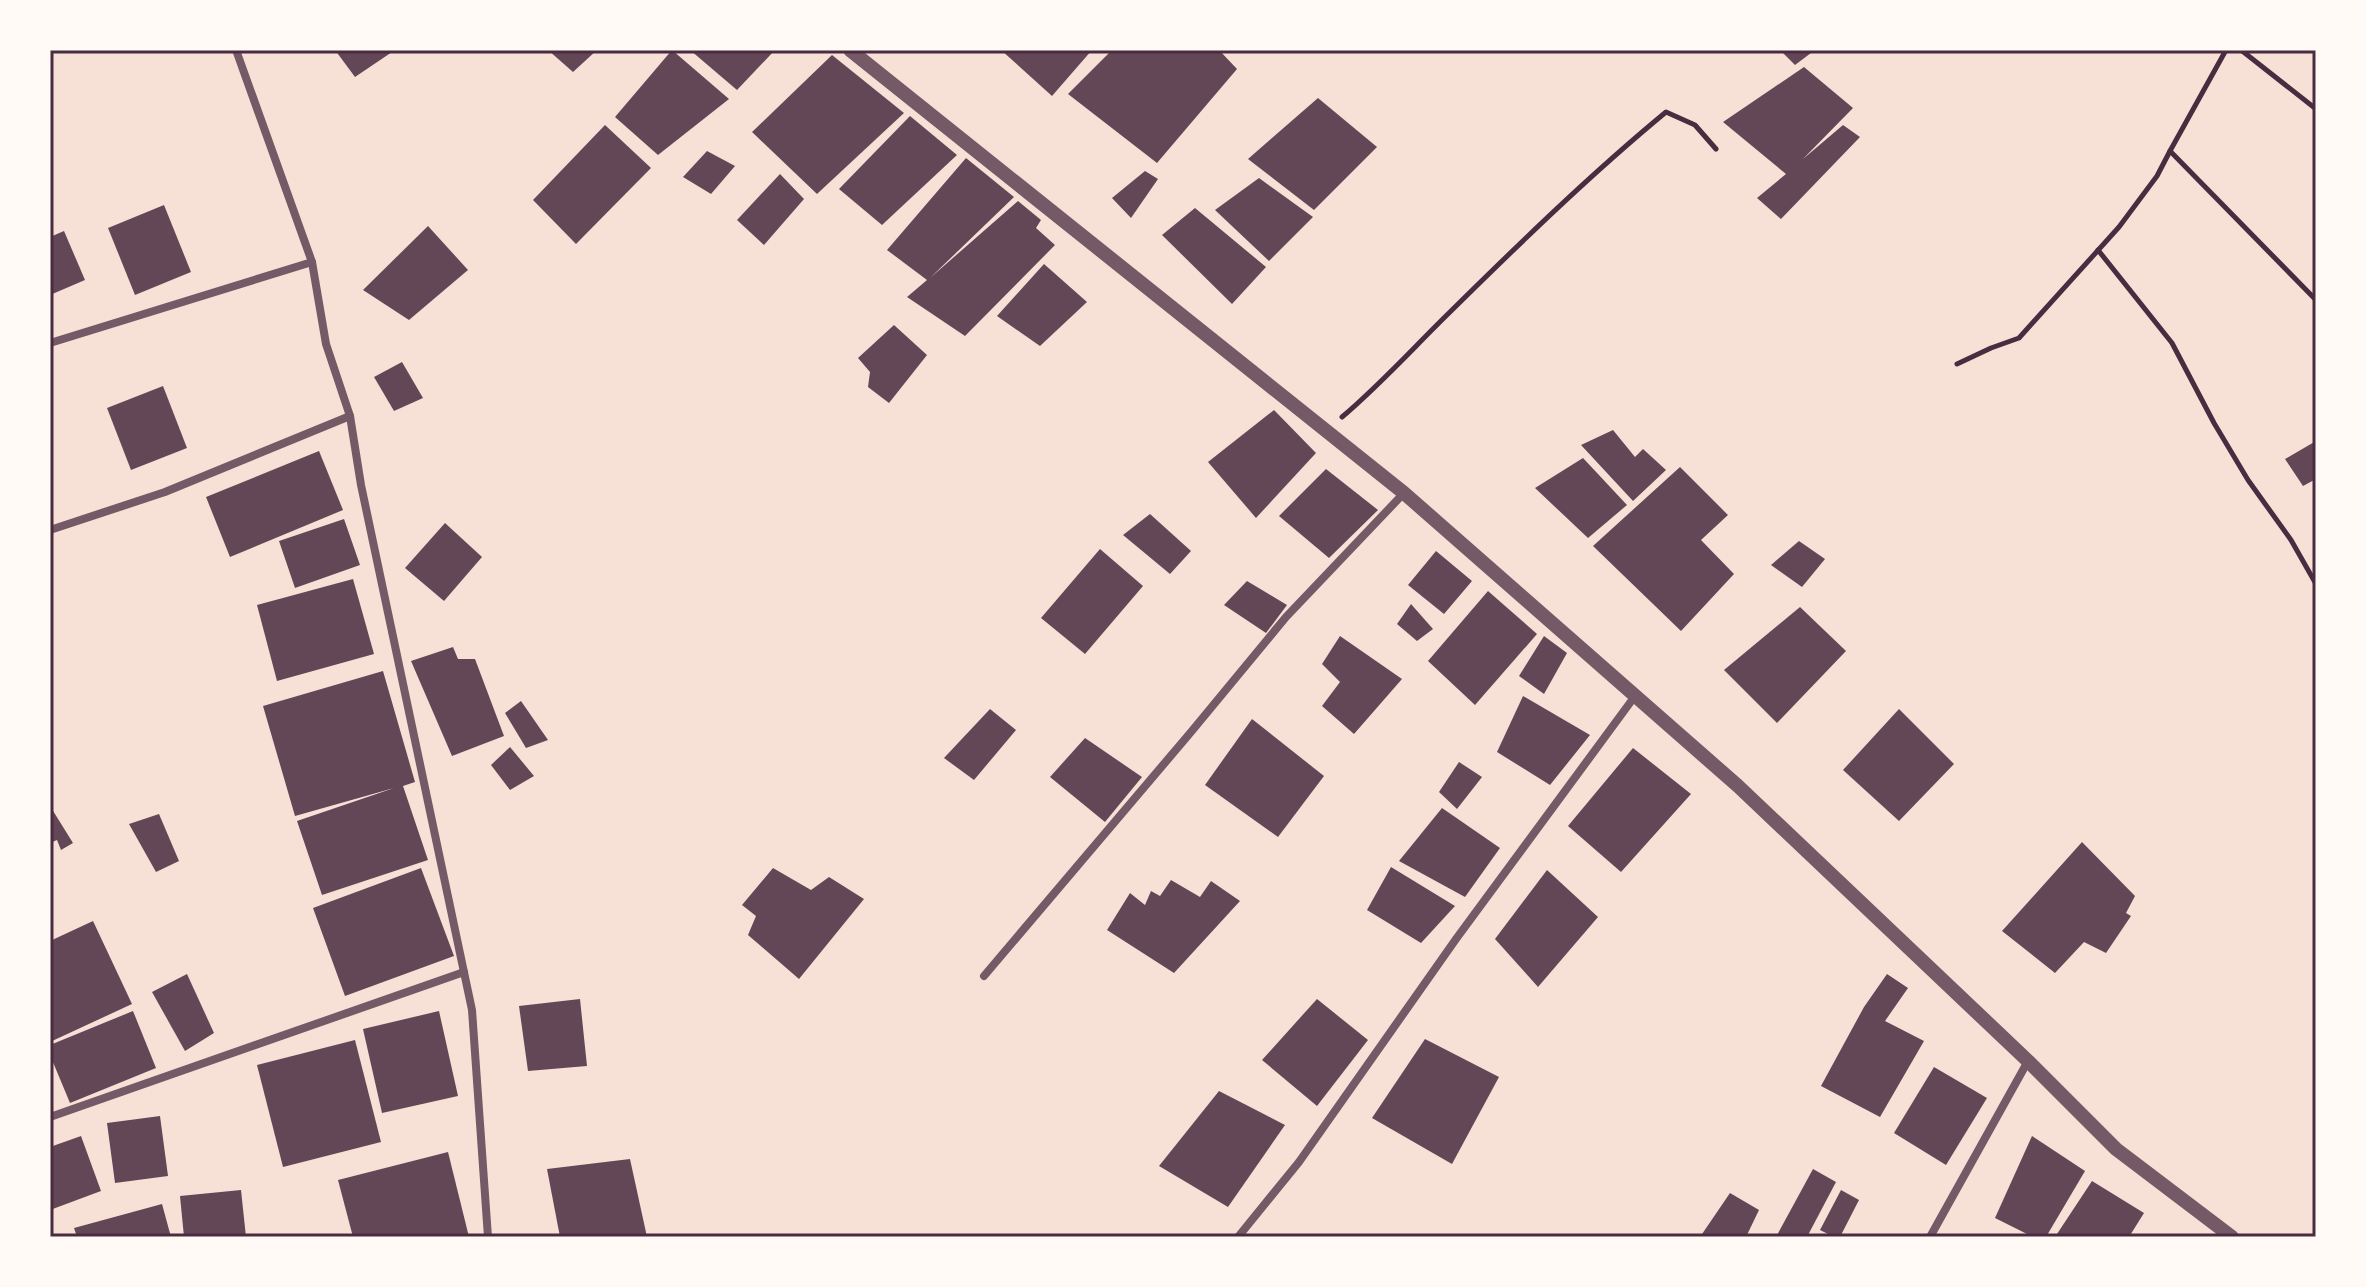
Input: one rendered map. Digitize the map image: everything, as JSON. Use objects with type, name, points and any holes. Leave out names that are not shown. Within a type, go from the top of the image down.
[{"type":"street","points":[[236,50],[312,262],[326,344],[350,416],[361,485],[472,1010],[488,1237]]},
{"type":"street","points":[[850,50],[1404,493],[1738,786],[2028,1061],[2116,1149],[2232,1237]]},
{"type":"street","points":[[50,343],[312,262]]},
{"type":"street","points":[[50,530],[165,492],[350,416]]},
{"type":"street","points":[[984,976],[1286,617],[1404,493]]},
{"type":"street","points":[[1238,1237],[1299,1162],[1456,939],[1635,696]]},
{"type":"street","points":[[50,1117],[464,972]]},
{"type":"street","points":[[1930,1237],[2028,1061]]},
{"type":"path","points":[[1957,364],[2019,338],[2119,227],[2157,176],[2226,50]]},
{"type":"path","points":[[2241,50],[2316,109]]},
{"type":"path","points":[[1326,431],[1374,390],[1461,301],[1607,161],[1666,112],[1695,125],[1716,149]]},
{"type":"path","points":[[2170,151],[2316,300]]},
{"type":"path","points":[[2098,250],[2172,343],[2248,480],[2291,540],[2316,584]]},
{"type":"building","points":[[335,50],[395,50],[355,77]]},
{"type":"building","points":[[548,50],[597,50],[573,72]]},
{"type":"building","points":[[672,50],[729,99],[658,155],[615,117]]},
{"type":"building","points":[[690,50],[775,50],[737,90]]},
{"type":"building","points":[[1001,50],[1092,50],[1052,96]]},
{"type":"building","points":[[1112,50],[1219,50],[1237,69],[1157,163],[1068,94]]},
{"type":"building","points":[[1780,50],[1815,50],[1795,65]]},
{"type":"building","points":[[832,55],[904,113],[817,194],[752,132]]},
{"type":"building","points":[[1804,67],[1853,108],[1803,159],[1843,125],[1860,137],[1781,219],[1757,198],[1786,174],[1723,122]]},
{"type":"building","points":[[1318,98],[1377,147],[1314,210],[1248,159]]},
{"type":"building","points":[[910,116],[957,155],[882,225],[839,189]]},
{"type":"building","points":[[605,125],[651,168],[576,244],[533,200]]},
{"type":"building","points":[[707,151],[735,166],[711,194],[683,177]]},
{"type":"building","points":[[966,158],[1014,197],[930,278],[1018,201],[1041,220],[1036,228],[1055,245],[965,336],[907,297],[927,280],[887,250]]},
{"type":"building","points":[[1145,171],[1158,179],[1131,218],[1112,198]]},
{"type":"building","points":[[780,174],[804,199],[764,245],[737,220]]},
{"type":"building","points":[[1259,178],[1313,217],[1269,261],[1215,210]]},
{"type":"building","points":[[164,205],[191,272],[135,295],[108,228]]},
{"type":"building","points":[[1195,208],[1266,267],[1232,304],[1162,235]]},
{"type":"building","points":[[428,226],[468,270],[409,320],[363,290]]},
{"type":"building","points":[[64,231],[85,280],[50,295],[50,237]]},
{"type":"building","points":[[1044,264],[1087,302],[1040,346],[997,316]]},
{"type":"building","points":[[894,325],[927,355],[889,403],[868,387],[870,372],[858,358]]},
{"type":"building","points":[[402,362],[423,398],[394,411],[374,377]]},
{"type":"building","points":[[163,386],[187,448],[131,470],[107,408]]},
{"type":"building","points":[[1274,410],[1316,453],[1256,518],[1208,462]]},
{"type":"building","points":[[1613,430],[1635,457],[1643,449],[1666,470],[1633,501],[1581,445]]},
{"type":"building","points":[[2316,441],[2316,479],[2303,486],[2285,459]]},
{"type":"building","points":[[319,451],[343,510],[230,557],[206,497]]},
{"type":"building","points":[[1583,458],[1627,505],[1588,538],[1535,488]]},
{"type":"building","points":[[1680,467],[1728,515],[1701,540],[1734,574],[1681,631],[1593,546]]},
{"type":"building","points":[[1326,469],[1378,510],[1329,558],[1279,516]]},
{"type":"building","points":[[1150,514],[1191,551],[1170,574],[1123,535]]},
{"type":"building","points":[[344,519],[360,565],[295,588],[279,541]]},
{"type":"building","points":[[445,523],[482,557],[444,601],[405,568]]},
{"type":"building","points":[[1799,541],[1825,559],[1802,587],[1771,565]]},
{"type":"building","points":[[1100,549],[1143,586],[1085,654],[1041,618]]},
{"type":"building","points":[[1436,551],[1472,581],[1444,614],[1408,585]]},
{"type":"building","points":[[353,579],[374,654],[277,681],[257,605]]},
{"type":"building","points":[[1247,581],[1287,605],[1266,633],[1224,605]]},
{"type":"building","points":[[1488,591],[1537,634],[1475,705],[1428,661]]},
{"type":"building","points":[[1411,604],[1433,629],[1417,641],[1397,624]]},
{"type":"building","points":[[1800,607],[1846,651],[1777,723],[1724,670]]},
{"type":"building","points":[[1340,636],[1402,679],[1354,734],[1322,706],[1340,682],[1322,664]]},
{"type":"building","points":[[1544,636],[1567,653],[1544,694],[1519,676]]},
{"type":"building","points":[[453,647],[458,659],[475,659],[504,736],[452,756],[411,661]]},
{"type":"building","points":[[383,671],[415,782],[403,786],[428,860],[322,895],[297,821],[394,788],[295,816],[263,706]]},
{"type":"building","points":[[1523,696],[1590,735],[1550,785],[1497,752]]},
{"type":"building","points":[[521,701],[548,740],[526,748],[505,713]]},
{"type":"building","points":[[990,709],[1016,730],[974,780],[944,758]]},
{"type":"building","points":[[1899,709],[1954,764],[1899,821],[1843,770]]},
{"type":"building","points":[[1252,719],[1324,776],[1278,837],[1205,785]]},
{"type":"building","points":[[1085,738],[1142,777],[1105,822],[1050,777]]},
{"type":"building","points":[[510,747],[534,776],[510,790],[491,765]]},
{"type":"building","points":[[1633,748],[1691,794],[1621,872],[1568,826]]},
{"type":"building","points":[[1459,762],[1482,777],[1457,809],[1439,792]]},
{"type":"building","points":[[50,806],[73,843],[61,850],[57,840],[50,843]]},
{"type":"building","points":[[1442,808],[1500,848],[1465,897],[1399,861]]},
{"type":"building","points":[[159,814],[179,861],[156,872],[129,824]]},
{"type":"building","points":[[2082,842],[2135,896],[2126,913],[2131,916],[2106,953],[2084,942],[2055,973],[2002,931]]},
{"type":"building","points":[[1391,867],[1455,906],[1421,943],[1367,910]]},
{"type":"building","points":[[421,868],[454,956],[345,996],[313,908]]},
{"type":"building","points":[[773,868],[811,890],[829,877],[864,899],[799,979],[748,935],[756,916],[742,905]]},
{"type":"building","points":[[1547,870],[1598,917],[1538,987],[1495,939]]},
{"type":"building","points":[[1171,880],[1200,897],[1211,881],[1240,901],[1174,973],[1107,930],[1130,893],[1145,905],[1151,891],[1160,896]]},
{"type":"building","points":[[93,921],[132,1004],[50,1042],[50,941]]},
{"type":"building","points":[[187,974],[214,1033],[185,1051],[152,992]]},
{"type":"building","points":[[1887,974],[1908,988],[1885,1021],[1924,1041],[1880,1117],[1821,1086],[1864,1007]]},
{"type":"building","points":[[580,999],[587,1066],[528,1071],[519,1006]]},
{"type":"building","points":[[1317,999],[1368,1040],[1317,1106],[1262,1060]]},
{"type":"building","points":[[133,1011],[156,1068],[70,1103],[50,1055],[50,1045]]},
{"type":"building","points":[[439,1011],[458,1096],[382,1113],[363,1029]]},
{"type":"building","points":[[1425,1039],[1499,1077],[1452,1164],[1372,1118]]},
{"type":"building","points":[[355,1040],[381,1142],[283,1167],[257,1065]]},
{"type":"building","points":[[1934,1067],[1987,1098],[1946,1165],[1894,1133]]},
{"type":"building","points":[[1219,1091],[1285,1125],[1228,1207],[1159,1166]]},
{"type":"building","points":[[160,1116],[168,1176],[115,1183],[107,1123]]},
{"type":"building","points":[[81,1136],[101,1191],[50,1210],[50,1147]]},
{"type":"building","points":[[2032,1136],[2085,1171],[2046,1237],[2033,1237],[1995,1218]]},
{"type":"building","points":[[448,1152],[469,1237],[353,1237],[338,1180]]},
{"type":"building","points":[[630,1159],[647,1237],[560,1237],[547,1169]]},
{"type":"building","points":[[1813,1169],[1836,1182],[1807,1237],[1776,1237]]},
{"type":"building","points":[[2092,1181],[2144,1213],[2129,1237],[2055,1237]]},
{"type":"building","points":[[241,1190],[246,1237],[184,1237],[180,1196]]},
{"type":"building","points":[[1841,1190],[1859,1200],[1840,1237],[1834,1237],[1820,1230]]},
{"type":"building","points":[[1730,1193],[1759,1210],[1746,1237],[1700,1237]]},
{"type":"building","points":[[162,1204],[171,1237],[77,1237],[74,1228]]}]
